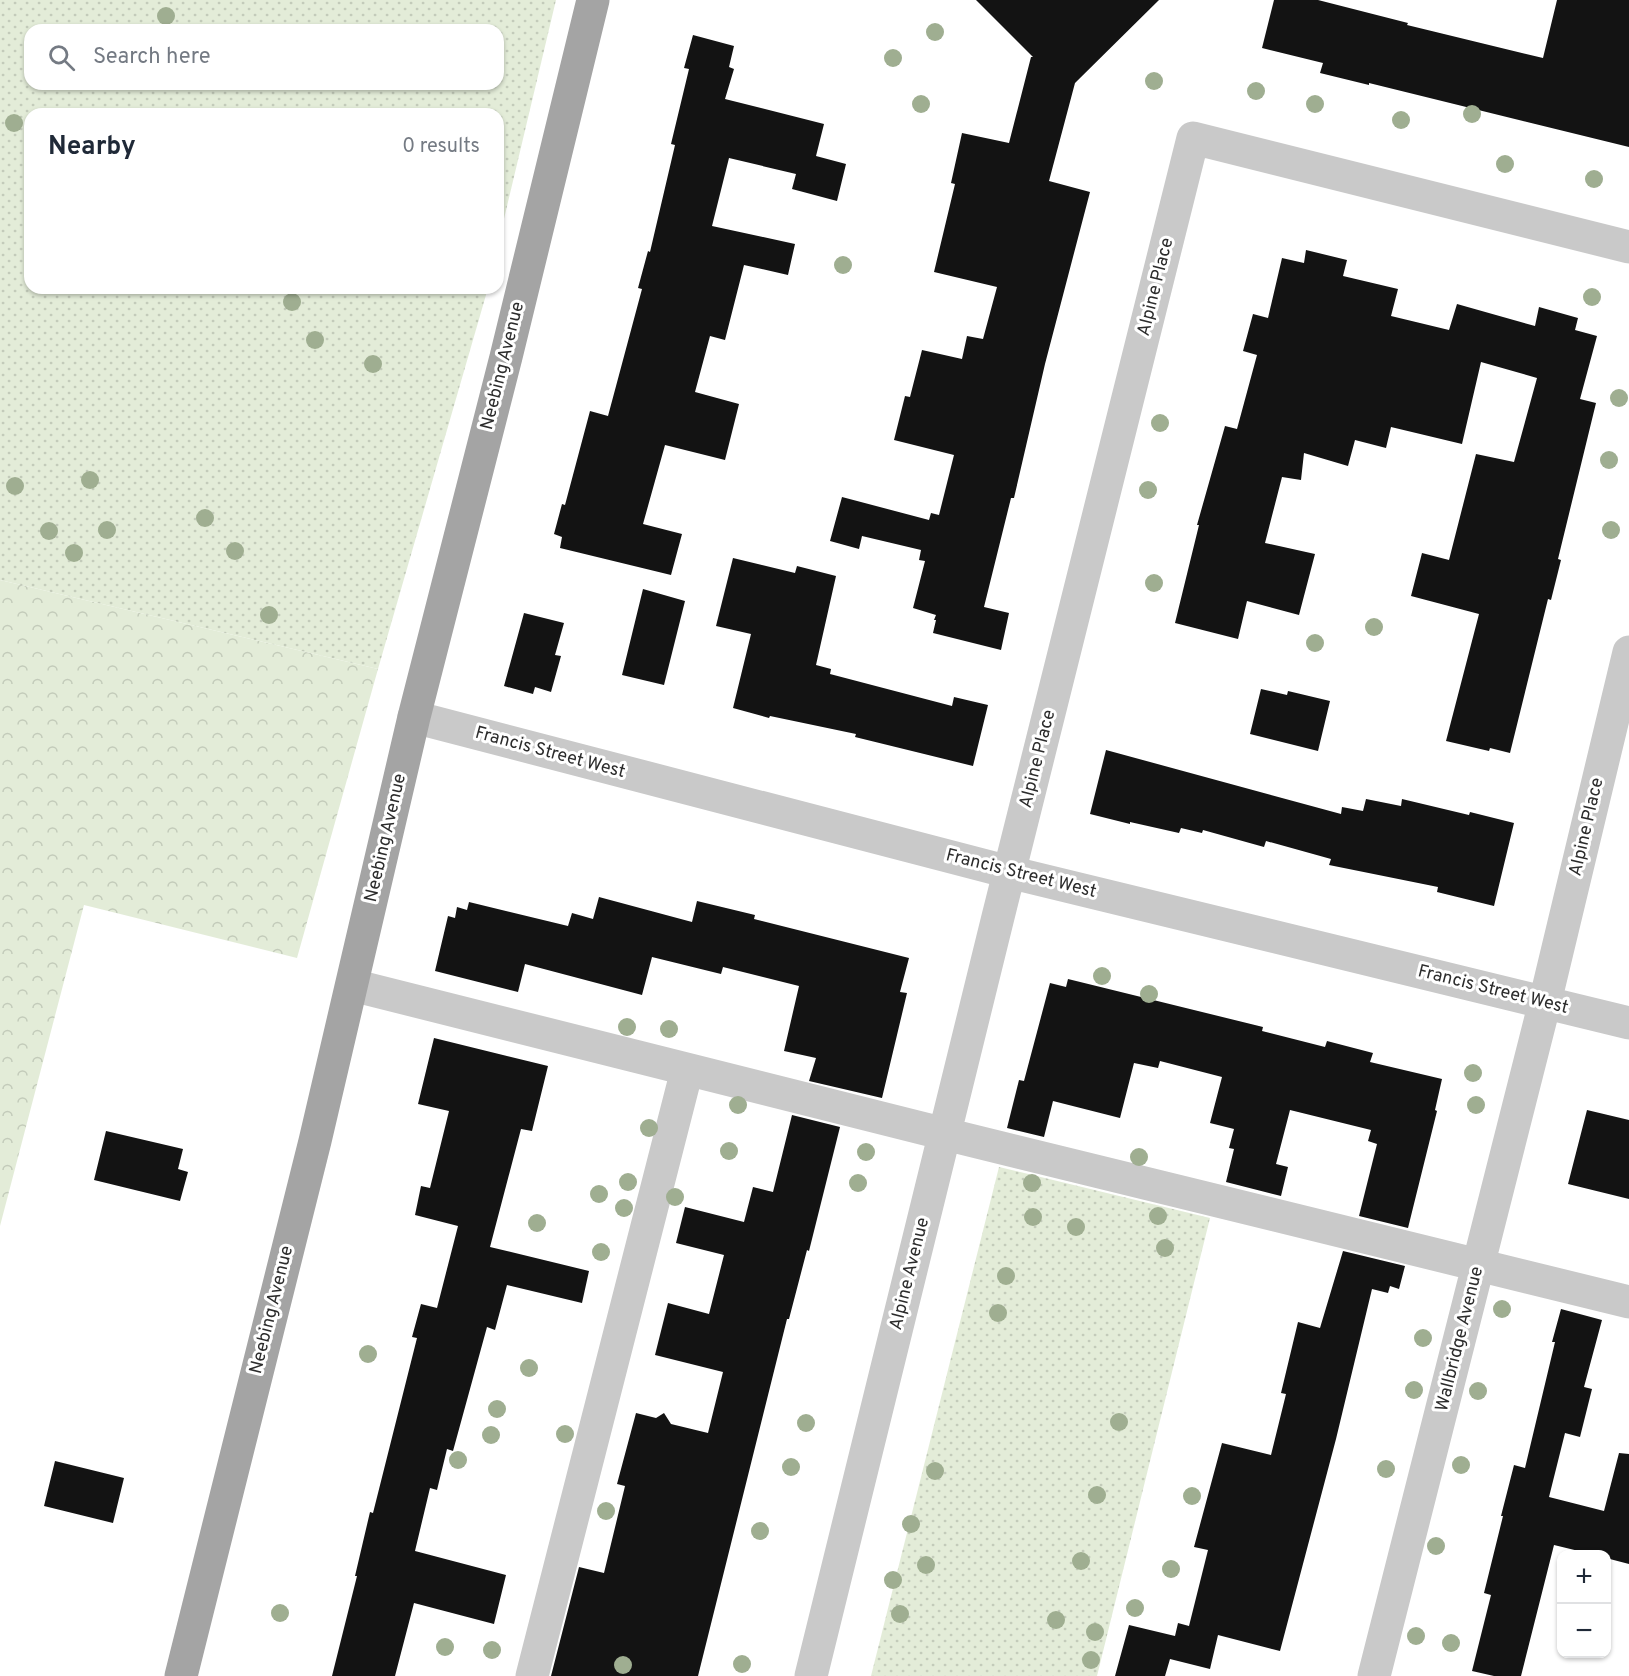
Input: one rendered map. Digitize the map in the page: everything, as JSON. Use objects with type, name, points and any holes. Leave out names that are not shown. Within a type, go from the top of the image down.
[{"type":"main road","name":"Neebing Avenue","points":[[181,1676],[352,985],[414,717],[506,357],[593,0]]},
{"type":"street","name":"Alpine Place","points":[[1009,872],[1193,138],[1629,247]]},
{"type":"street","name":"Alpine Place","points":[[1545,1002],[1629,652]]},
{"type":"street","name":"Francis Street West","points":[[414,717],[1009,872],[1629,1023]]},
{"type":"street","name":"Alpine Avenue","points":[[812,1676],[1009,872]]},
{"type":"street","points":[[352,985],[1629,1302]]},
{"type":"street","name":"Wallbridge Avenue","points":[[1374,1676],[1545,1002]]},
{"type":"street","points":[[532,1676],[687,1070]]},
{"type":"green space","points":[[0,0],[556,0],[504,219],[504,108],[24,108],[24,294],[486,294],[378,669],[0,580]]},
{"type":"green space","points":[[0,580],[378,669],[297,958],[84,905],[0,1226]]},
{"type":"green space","points":[[999,1167],[1210,1218],[1097,1676],[871,1676]]},
{"type":"building","points":[[976,0],[1159,0],[1075,83],[1049,181],[1090,192],[1045,364],[1014,498],[1011,498],[984,607],[1009,613],[1001,650],[933,633],[936,615],[913,608],[925,561],[919,560],[921,550],[862,536],[859,549],[830,541],[842,497],[929,520],[931,513],[939,515],[954,455],[894,440],[905,396],[910,397],[922,350],[962,359],[967,336],[983,339],[997,287],[934,272],[955,184],[951,183],[962,133],[1009,143],[1031,57],[1033,57]]},
{"type":"building","points":[[1274,0],[1318,0],[1408,23],[1407,25],[1543,58],[1557,0],[1629,0],[1629,147],[1320,73],[1323,63],[1262,48]]},
{"type":"building","points":[[693,35],[734,46],[729,67],[734,69],[725,99],[824,124],[816,156],[846,164],[837,201],[792,189],[796,174],[729,158],[712,226],[795,244],[788,275],[744,265],[725,340],[710,336],[695,392],[739,404],[725,460],[665,445],[643,524],[682,534],[671,575],[560,548],[562,537],[554,534],[562,504],[565,505],[590,411],[608,416],[642,289],[638,288],[648,251],[650,252],[675,145],[671,144],[689,69],[684,68]]},
{"type":"building","points":[[1306,250],[1347,260],[1343,276],[1398,289],[1391,316],[1449,330],[1457,304],[1535,326],[1539,307],[1578,318],[1575,330],[1597,336],[1580,399],[1596,403],[1558,559],[1561,560],[1551,600],[1548,599],[1510,753],[1490,748],[1489,751],[1446,741],[1479,614],[1411,596],[1422,553],[1449,560],[1476,454],[1514,462],[1537,378],[1481,362],[1462,444],[1391,427],[1386,448],[1355,440],[1348,466],[1304,453],[1301,480],[1282,477],[1265,543],[1315,554],[1299,615],[1247,601],[1238,639],[1175,623],[1199,525],[1197,525],[1225,426],[1237,429],[1257,355],[1243,351],[1253,314],[1268,318],[1282,258],[1304,263]]},
{"type":"building","points":[[733,558],[795,573],[797,566],[836,576],[816,665],[831,669],[830,674],[952,706],[954,697],[988,705],[973,766],[855,737],[856,734],[770,716],[769,718],[733,708],[751,634],[716,626]]},
{"type":"building","points":[[643,589],[685,601],[664,685],[622,675]]},
{"type":"building","points":[[524,613],[564,623],[555,655],[561,656],[551,692],[535,687],[533,694],[504,686]]},
{"type":"building","points":[[1261,689],[1287,695],[1288,691],[1330,701],[1318,751],[1250,734]]},
{"type":"building","points":[[1106,750],[1341,814],[1342,807],[1363,811],[1366,799],[1401,806],[1402,799],[1514,823],[1494,906],[1437,892],[1438,887],[1329,865],[1331,859],[1266,841],[1264,847],[1203,830],[1202,833],[1181,828],[1179,833],[1090,814]]},
{"type":"building","points":[[599,897],[692,922],[697,901],[755,915],[754,919],[909,958],[900,992],[907,993],[882,1098],[809,1081],[816,1058],[784,1051],[799,986],[723,967],[721,974],[652,957],[642,995],[525,964],[518,992],[435,971],[448,916],[455,918],[457,907],[467,910],[469,902],[568,926],[572,913],[593,919]]},
{"type":"building","points":[[1068,979],[1263,1027],[1262,1031],[1325,1047],[1327,1041],[1373,1053],[1370,1062],[1442,1079],[1435,1110],[1437,1111],[1408,1228],[1359,1216],[1377,1144],[1368,1141],[1371,1130],[1290,1110],[1276,1164],[1288,1167],[1281,1196],[1226,1182],[1234,1149],[1229,1148],[1234,1129],[1210,1123],[1222,1077],[1160,1061],[1158,1068],[1134,1063],[1120,1118],[1053,1101],[1044,1137],[1007,1128],[1019,1080],[1024,1081],[1050,983],[1066,987]]},
{"type":"building","points":[[434,1038],[548,1066],[532,1131],[521,1129],[490,1247],[589,1271],[582,1303],[507,1285],[495,1330],[487,1327],[453,1451],[447,1449],[437,1490],[430,1488],[415,1551],[506,1575],[494,1624],[414,1603],[395,1676],[332,1676],[370,1512],[373,1513],[417,1338],[412,1337],[421,1304],[437,1308],[458,1226],[415,1215],[421,1186],[430,1188],[449,1111],[418,1104]]},
{"type":"building","points":[[1587,1110],[1629,1120],[1629,1199],[1568,1184]]},
{"type":"building","points":[[792,1115],[840,1127],[809,1251],[807,1250],[789,1319],[787,1319],[698,1676],[551,1676],[579,1567],[604,1573],[625,1486],[617,1484],[636,1413],[656,1418],[664,1413],[671,1424],[708,1433],[723,1372],[655,1355],[668,1303],[709,1314],[724,1255],[676,1243],[685,1207],[744,1222],[753,1187],[773,1192]]},
{"type":"building","points":[[106,1131],[183,1149],[178,1169],[188,1172],[180,1201],[94,1180]]},
{"type":"building","points":[[1343,1251],[1405,1266],[1399,1289],[1390,1286],[1388,1293],[1372,1289],[1336,1439],[1280,1651],[1218,1635],[1210,1669],[1170,1659],[1165,1676],[1115,1676],[1129,1625],[1175,1636],[1178,1623],[1189,1626],[1208,1550],[1194,1547],[1222,1443],[1271,1455],[1286,1394],[1281,1393],[1298,1322],[1320,1328]]},
{"type":"building","points":[[1561,1309],[1602,1320],[1584,1387],[1592,1389],[1580,1437],[1565,1433],[1549,1497],[1604,1511],[1619,1453],[1629,1454],[1629,1564],[1611,1559],[1611,1550],[1575,1550],[1554,1545],[1521,1676],[1494,1676],[1472,1671],[1491,1595],[1484,1593],[1514,1465],[1525,1468],[1555,1342],[1552,1342]]},
{"type":"building","points":[[55,1461],[124,1478],[113,1523],[44,1506]]}]
